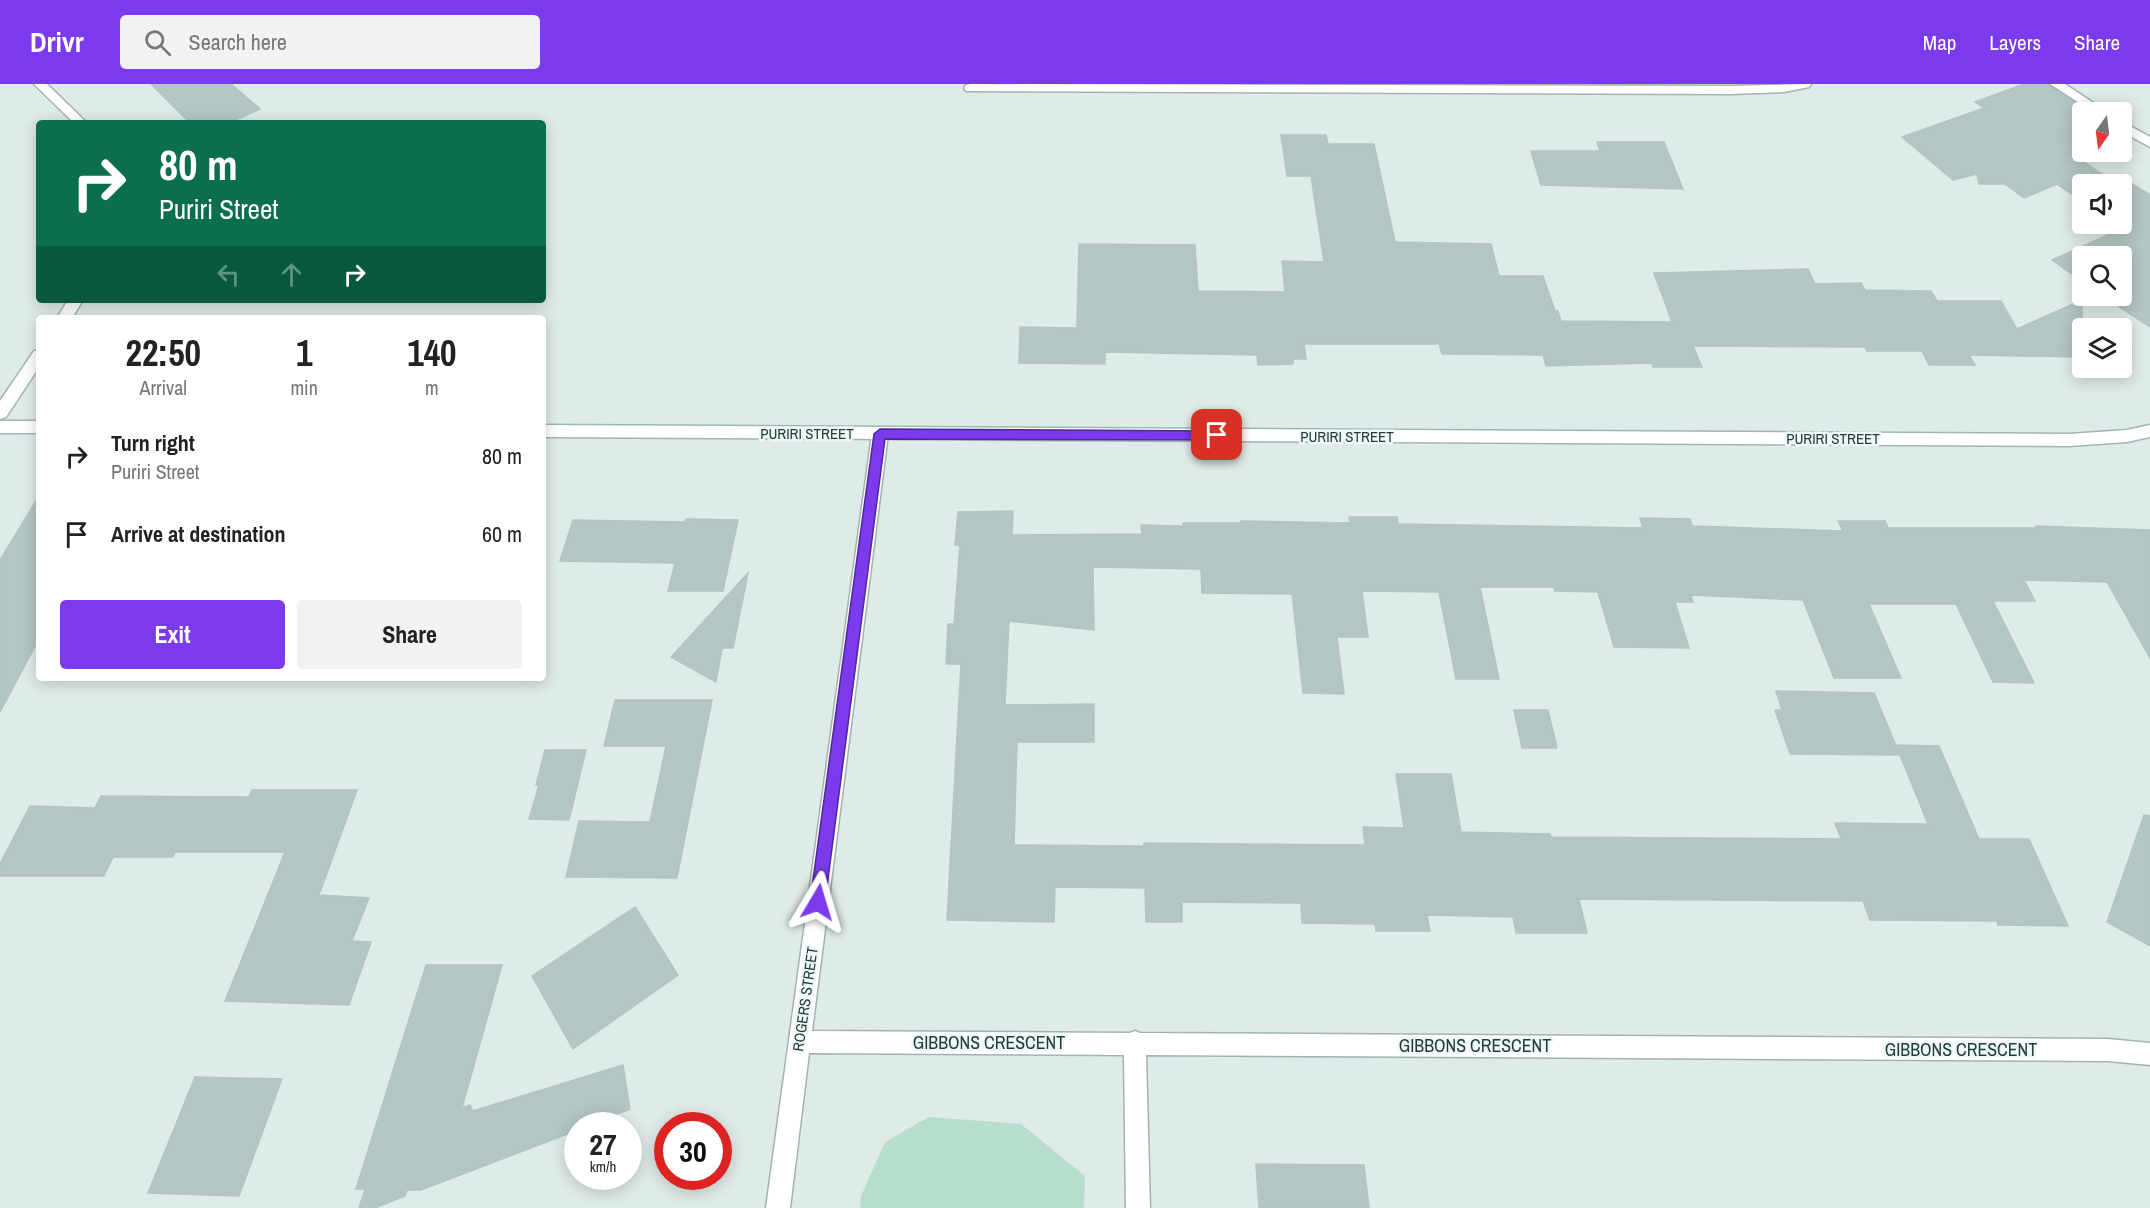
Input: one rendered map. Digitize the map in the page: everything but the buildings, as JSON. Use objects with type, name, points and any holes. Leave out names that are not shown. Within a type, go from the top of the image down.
[{"type":"street","points":[[40,84],[78,120]]},
{"type":"street","points":[[970,88],[1731,90],[1784,88],[1805,84]]},
{"type":"street","points":[[2056,84],[2085,102]]},
{"type":"street","points":[[2132,132],[2150,143]]},
{"type":"street","points":[[0,413],[36,359]]},
{"type":"street","points":[[0,427],[36,427]]},
{"type":"street","name":"PURIRI STREET","points":[[546,431],[2069,440],[2127,436],[2150,431]]},
{"type":"street","name":"ROGERS STREET","points":[[778,1208],[880,434]]},
{"type":"street","name":"GIBBONS CRESCENT","points":[[799,1042],[1135,1042],[2108,1050],[2150,1054]]},
{"type":"street","points":[[1135,1042],[1138,1208]]},
{"type":"green space","points":[[929,1117],[1021,1124],[1085,1176],[1084,1208],[860,1208],[861,1196],[885,1142]]},
{"type":"route","points":[[818,902],[880,434],[1217,435]]}]
